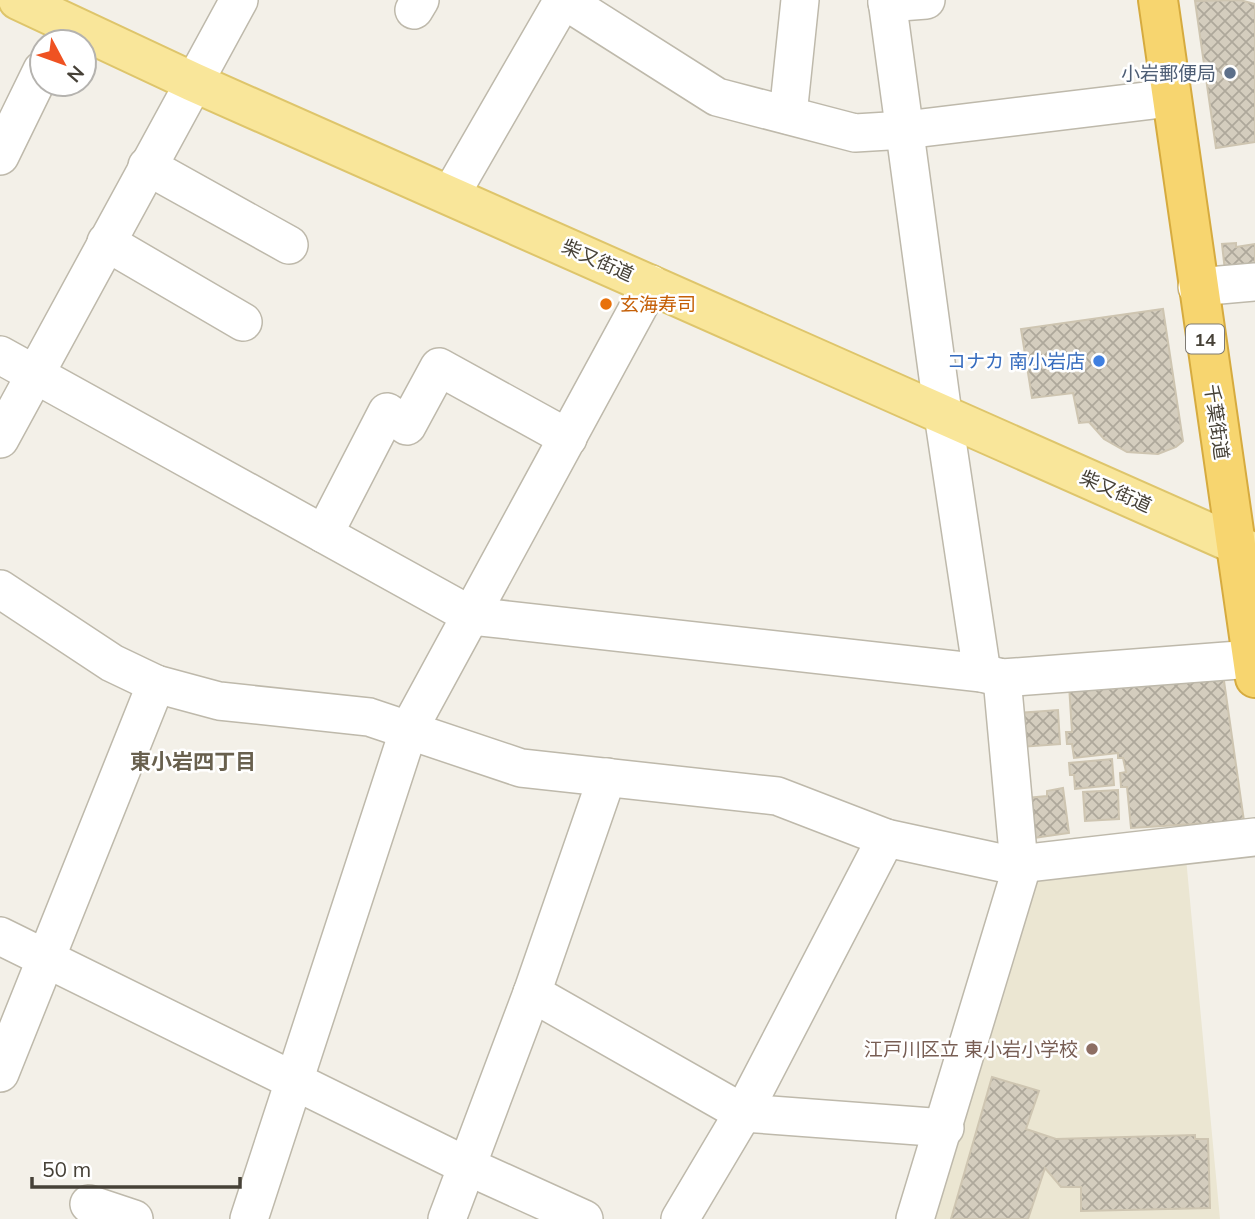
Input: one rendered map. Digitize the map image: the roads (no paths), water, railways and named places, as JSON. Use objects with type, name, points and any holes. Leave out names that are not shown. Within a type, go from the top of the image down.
[{"type":"highway","name":"千葉街道","points":[[1158,0],[1197,287],[1246,550],[1254,668]]},
{"type":"main road","name":"柴又街道","points":[[46,15],[1246,550]]},
{"type":"street","points":[[0,439],[239,0]]},
{"type":"street","points":[[451,194],[563,0],[716,97],[855,133],[905,130],[1170,98]]},
{"type":"street","points":[[788,115],[800,0]]},
{"type":"street","points":[[915,1219],[945,1128],[1021,864],[992,675],[943,414],[887,1],[926,0]]},
{"type":"street","points":[[0,156],[28,98]]},
{"type":"street","points":[[147,166],[289,245]]},
{"type":"street","points":[[106,242],[243,322]]},
{"type":"street","points":[[1197,287],[1255,282]]},
{"type":"street","points":[[249,1219],[410,729],[651,284]]},
{"type":"street","points":[[0,355],[472,616],[992,675],[1254,668]]},
{"type":"street","points":[[324,534],[387,412],[407,425],[439,367],[568,438]]},
{"type":"street","points":[[0,589],[112,663],[156,684],[219,701],[369,717],[522,768],[777,796],[887,838],[1021,864],[1255,837]]},
{"type":"street","points":[[0,1073],[156,684]]},
{"type":"street","points":[[447,1219],[533,993],[607,777]]},
{"type":"street","points":[[680,1219],[743,1113],[887,838]]},
{"type":"street","points":[[0,936],[467,1166],[584,1219]]},
{"type":"street","points":[[533,993],[743,1113],[945,1128]]},
{"type":"street","points":[[89,1204],[134,1219]]},
{"type":"place","name":"小岩郵便局","points":[[1230,73]]},
{"type":"place","name":"玄海寿司","points":[[606,304]]},
{"type":"place","name":"コナカ 南小岩店","points":[[1099,361]]},
{"type":"place","name":"江戸川区立 東小岩小学校","points":[[1092,1049]]},
{"type":"district","name":"東小岩四丁目","points":[[193,761]]}]
